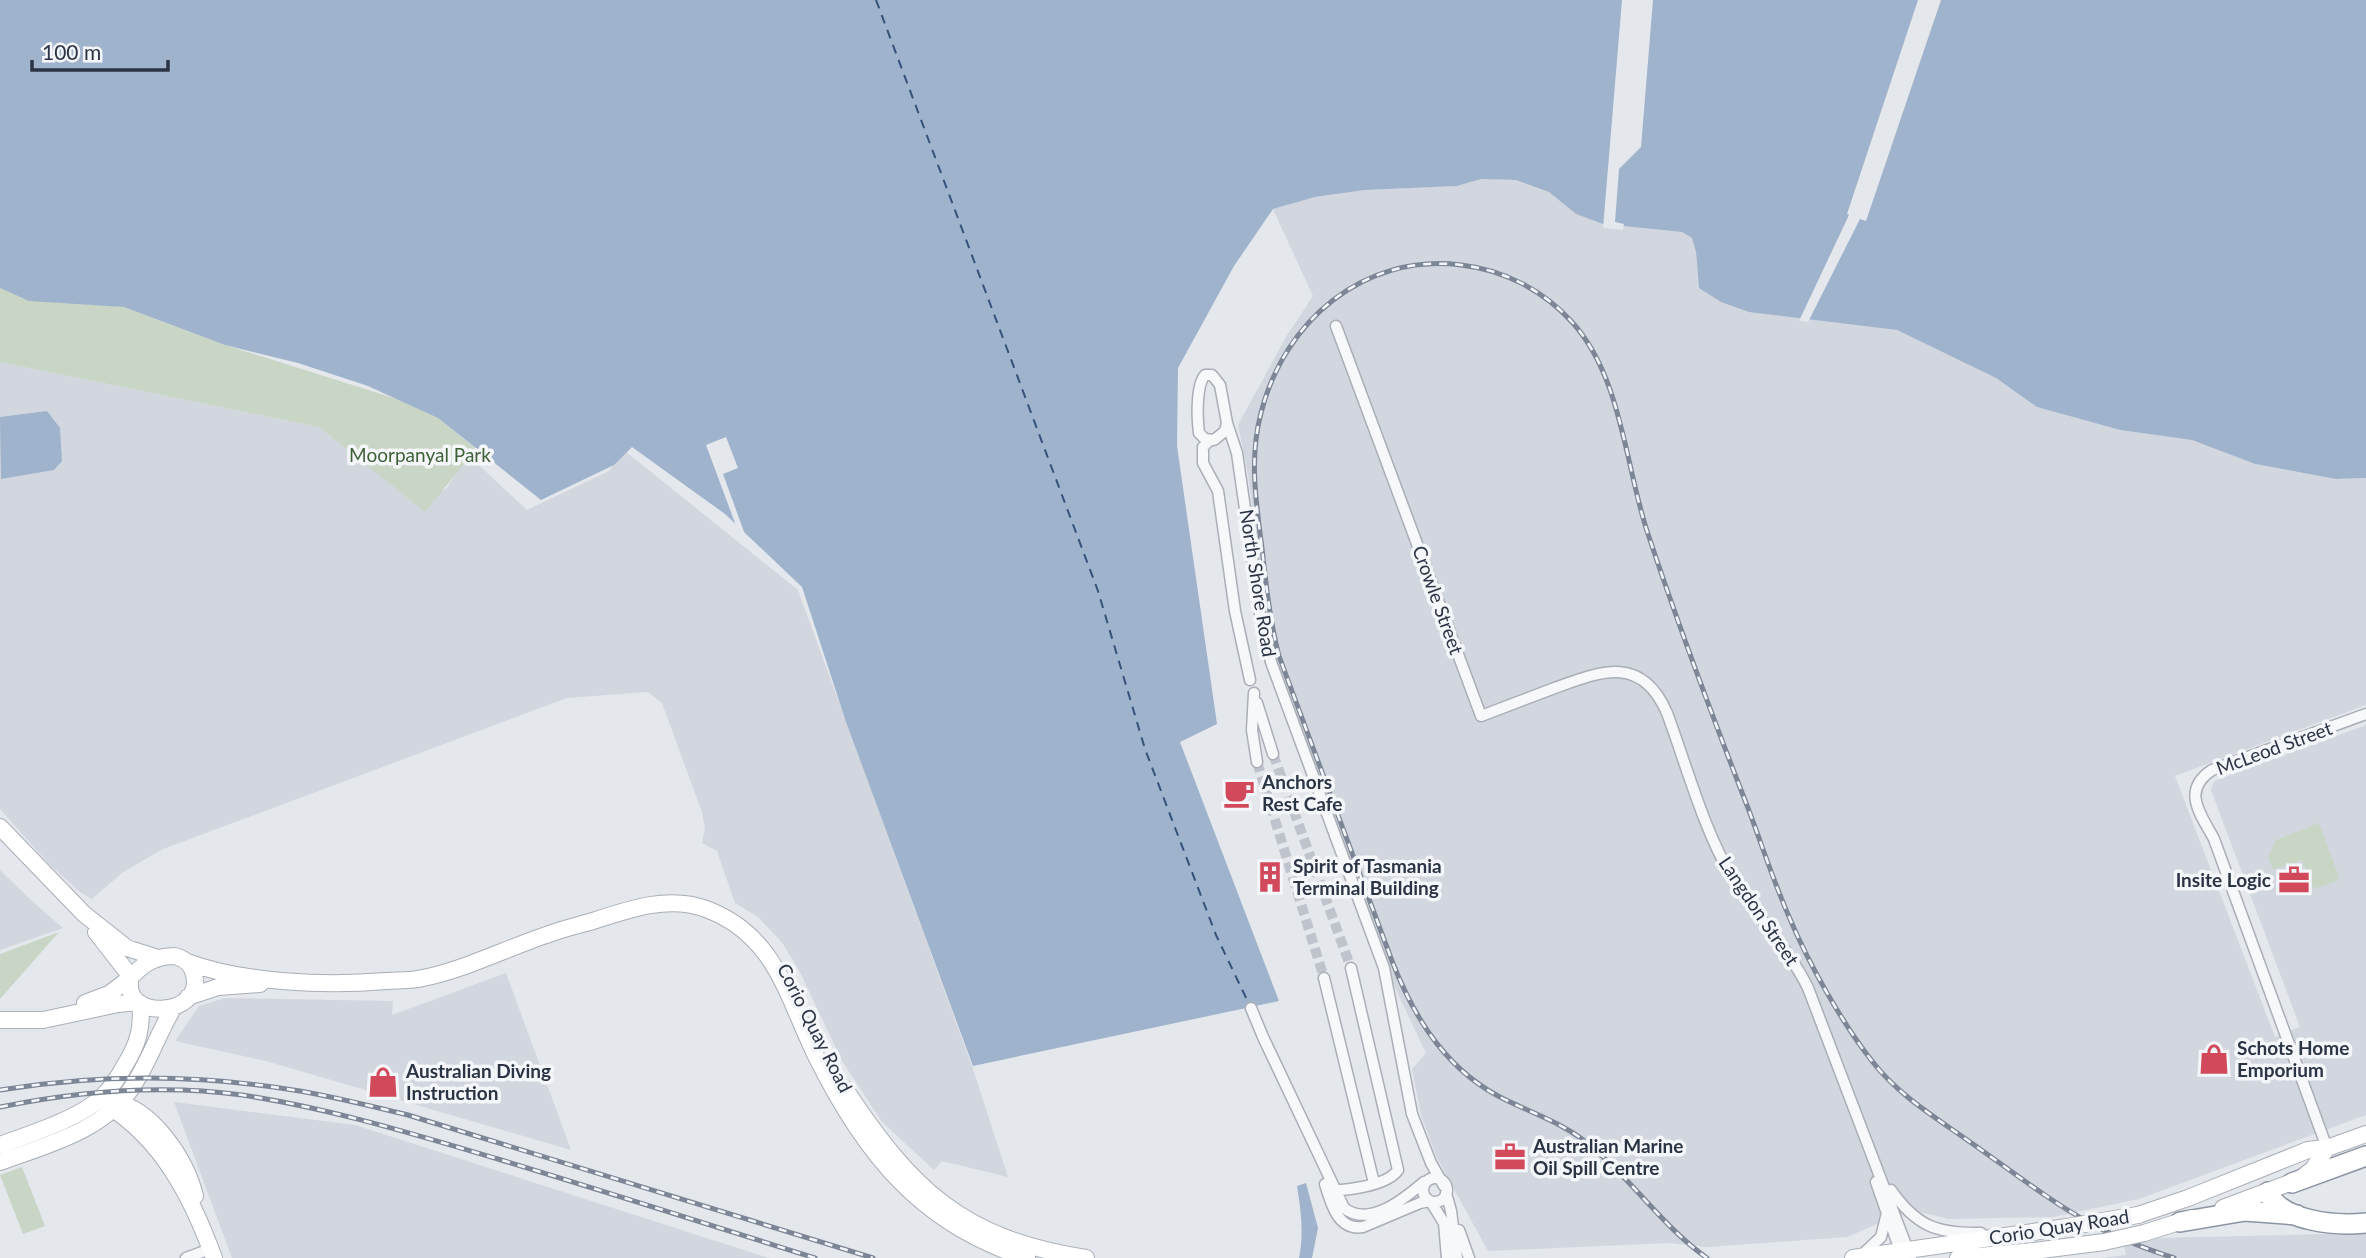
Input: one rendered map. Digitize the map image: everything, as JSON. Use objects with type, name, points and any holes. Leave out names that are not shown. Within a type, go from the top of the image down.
[{"type":"highway","points":[[2292,1183],[2366,1156]]},
{"type":"highway","points":[[2268,1192],[2277,1205],[2297,1215]]},
{"type":"highway","points":[[2180,1222],[2245,1211],[2297,1215],[2331,1223],[2366,1223]]},
{"type":"main road","points":[[0,828],[84,914],[127,948],[158,958],[175,957],[187,962],[195,981],[193,990],[181,1002],[135,1083],[118,1106],[71,1134],[0,1162]]},
{"type":"main road","name":"Corio Quay Road","points":[[187,962],[219,971],[294,981],[355,984],[422,978],[473,963],[599,912],[658,897],[698,899],[726,909],[764,938],[780,960],[827,1059],[875,1133],[906,1172],[942,1211],[984,1242],[1027,1258]]},
{"type":"main road","points":[[0,1145],[49,1126],[99,1100],[113,1084],[138,1040],[141,1028],[139,1003],[131,993],[130,977],[84,914]]},
{"type":"main road","points":[[0,1011],[36,1013],[75,1006],[108,994],[145,964],[158,958]]},
{"type":"main road","name":"Corio Quay Road","points":[[181,1002],[218,987],[294,981]]},
{"type":"main road","points":[[0,1020],[43,1020],[118,1004],[139,1003],[161,1009],[181,1002]]},
{"type":"main road","points":[[99,1100],[138,1110],[171,1146],[192,1185],[198,1216],[212,1253]]},
{"type":"main road","name":"Corio Quay Road","points":[[1856,1257],[1906,1254],[2138,1214],[2188,1198],[2308,1150],[2327,1148],[2366,1134]]},
{"type":"main road","name":"Corio Quay Road","points":[[1958,1258],[2104,1242],[2144,1233],[2292,1183],[2313,1169],[2327,1148]]},
{"type":"main road","points":[[2259,1169],[2268,1192]]},
{"type":"main road","name":"Corio Quay Road","points":[[942,1211],[1026,1245],[1086,1258]]},
{"type":"street","name":"Crowle Street","points":[[1336,326],[1481,716],[1603,672],[1624,673],[1641,679]]},
{"type":"street","name":"North Shore Road","points":[[1210,440],[1202,438],[1198,430],[1199,388],[1205,375],[1212,375],[1219,381],[1227,423],[1240,467],[1267,650],[1384,968],[1410,1110],[1425,1164],[1424,1192],[1444,1223],[1446,1252]]},
{"type":"street","points":[[1227,423],[1222,435],[1202,447],[1202,461],[1218,491],[1235,611],[1250,680]]},
{"type":"street","points":[[1210,440],[1233,452],[1240,467]]},
{"type":"street","name":"Langdon Street","points":[[1641,679],[1654,690],[1663,704],[1724,864],[1747,900],[1789,953],[1816,1006],[1906,1254]]},
{"type":"street","points":[[1257,762],[1252,730],[1254,693],[1273,754]]},
{"type":"street","name":"McLeod Street","points":[[2327,1148],[2214,839],[2197,810],[2196,792],[2201,779],[2211,770],[2366,714]]},
{"type":"street","points":[[1331,1190],[1358,1189],[1396,1175],[1398,1169],[1351,968]]},
{"type":"street","points":[[1324,978],[1374,1183]]},
{"type":"street","points":[[1251,1008],[1313,1142],[1331,1190],[1337,1215],[1347,1225],[1357,1228],[1420,1203],[1440,1202],[1445,1189],[1434,1178],[1392,1205],[1364,1215],[1353,1214],[1346,1209],[1331,1190]]},
{"type":"street","name":"North Shore Road","points":[[1419,1137],[1445,1189],[1469,1258]]},
{"type":"street","name":"Langdon Street","points":[[1877,1172],[1887,1212],[1906,1254]]},
{"type":"street","points":[[1877,1172],[1909,1213],[1927,1226],[1962,1233],[2030,1233]]},
{"type":"street","name":"North Shore Road","points":[[1451,1211],[1457,1258]]},
{"type":"street","points":[[1856,1257],[1881,1237],[1887,1212]]},
{"type":"street","points":[[1435,1258],[1446,1252]]},
{"type":"street","points":[[186,1258],[212,1253]]},
{"type":"shaded area","points":[[1481,179],[1516,180],[1549,192],[1576,214],[1611,225],[1682,232],[1693,238],[1699,288],[1805,318],[1897,330],[1996,378],[2037,407],[2120,430],[2192,440],[2255,464],[2336,479],[2366,478],[2366,705],[2175,776],[2275,1037],[2300,1027],[2211,790],[2214,781],[2366,725],[2366,1115],[2139,1199],[2053,1217],[1949,1219],[1910,1210],[1847,1237],[1707,1247],[1669,1243],[1488,1251],[1437,1158],[1421,1115],[1412,1069],[1426,1053],[1397,992],[1277,666],[1269,636],[1248,474],[1238,425],[1286,337],[1313,296],[1273,209],[1315,197],[1365,190],[1457,186]]},
{"type":"shaded area","points":[[0,362],[319,427],[417,505],[447,488],[467,454],[527,510],[609,471],[625,451],[798,590],[972,1066],[1008,1177],[942,1161],[934,1170],[882,1122],[842,1061],[799,970],[783,944],[758,917],[735,903],[717,851],[702,843],[705,829],[702,812],[662,703],[648,692],[567,698],[163,849],[123,872],[92,899],[80,892],[48,863],[0,809]]},
{"type":"shaded area","points":[[0,870],[34,903],[63,928],[0,950]]},
{"type":"shaded area","points":[[506,973],[571,1150],[266,1061],[175,1041],[199,1006],[225,998],[393,1001],[392,1015]]},
{"type":"shaded area","points":[[174,1102],[355,1125],[769,1258],[232,1258]]},
{"type":"shaded area","points":[[2366,1233],[2366,1258],[2101,1258],[2126,1255],[2124,1245],[2160,1238]]},
{"type":"green space","name":"Moorpanyal Park","points":[[0,288],[23,298],[124,307],[225,345],[400,400],[438,418],[476,449],[425,512],[319,427],[0,362]]},
{"type":"green space","points":[[2319,823],[2339,877],[2337,881],[2314,889],[2302,860],[2273,870],[2268,858],[2276,840]]},
{"type":"green space","points":[[59,932],[0,999],[0,954]]},
{"type":"green space","points":[[22,1167],[45,1226],[23,1234],[0,1175]]},
{"type":"water","points":[[0,0],[2366,0],[2366,478],[2336,479],[2255,464],[2192,440],[2120,430],[2037,407],[1996,378],[1897,330],[1749,312],[1721,302],[1699,288],[1692,238],[1682,232],[1603,224],[1576,214],[1549,192],[1516,180],[1481,179],[1457,186],[1365,190],[1315,197],[1273,209],[1234,266],[1178,368],[1177,446],[1217,724],[1180,742],[1279,1001],[973,1066],[846,722],[802,587],[725,514],[632,447],[614,465],[541,500],[438,418],[368,386],[298,363],[225,345],[124,307],[29,301],[0,288]]},
{"type":"water","points":[[47,411],[60,428],[62,461],[54,470],[1,479],[0,417]]},
{"type":"water","points":[[1306,1183],[1318,1228],[1312,1258],[1299,1258],[1301,1222],[1297,1186]]},
{"type":"pier","points":[[1622,0],[1653,0],[1641,147],[1619,169],[1615,222],[1624,224],[1623,230],[1603,228]]},
{"type":"pier","points":[[1918,0],[1941,0],[1866,221],[1860,219],[1808,322],[1799,321],[1849,215],[1847,214]]},
{"type":"pier","points":[[726,437],[738,468],[723,474],[747,540],[738,531],[706,445]]},
{"type":"ferry route","points":[[876,0],[1098,591],[1145,749],[1216,935],[1249,1004]]},
{"type":"tunnel","points":[[1273,754],[1351,968]]},
{"type":"tunnel","points":[[1257,762],[1324,978]]},
{"type":"railway","points":[[1707,1258],[1676,1232],[1607,1160],[1582,1139],[1562,1126],[1487,1089],[1468,1076],[1436,1043],[1411,1004],[1392,961],[1279,656],[1269,603],[1256,497],[1254,463],[1261,413],[1272,380],[1288,349],[1309,323],[1333,300],[1361,282],[1392,270],[1426,264],[1461,265],[1507,277],[1522,283],[1548,300],[1572,322],[1589,344],[1612,395],[1640,508],[1660,569],[1779,892],[1816,974],[1872,1061],[1893,1084],[1918,1105],[2059,1204],[2111,1234],[2174,1258]]},
{"type":"railway","points":[[0,1090],[73,1081],[147,1078],[220,1081],[322,1095],[408,1115],[873,1258]]},
{"type":"railway","points":[[0,1107],[90,1093],[151,1090],[212,1092],[274,1100],[339,1114],[434,1140],[815,1258]]},
{"type":"place","name":"Anchors Rest Cafe","points":[[1239,793]]},
{"type":"place","name":"Spirit of Tasmania Terminal Building","points":[[1270,877]]},
{"type":"place","name":"Insite Logic","points":[[2294,880]]},
{"type":"place","name":"Schots Home Emporium","points":[[2214,1059]]},
{"type":"place","name":"Australian Diving Instruction","points":[[383,1082]]},
{"type":"place","name":"Australian Marine Oil Spill Centre","points":[[1510,1157]]}]
